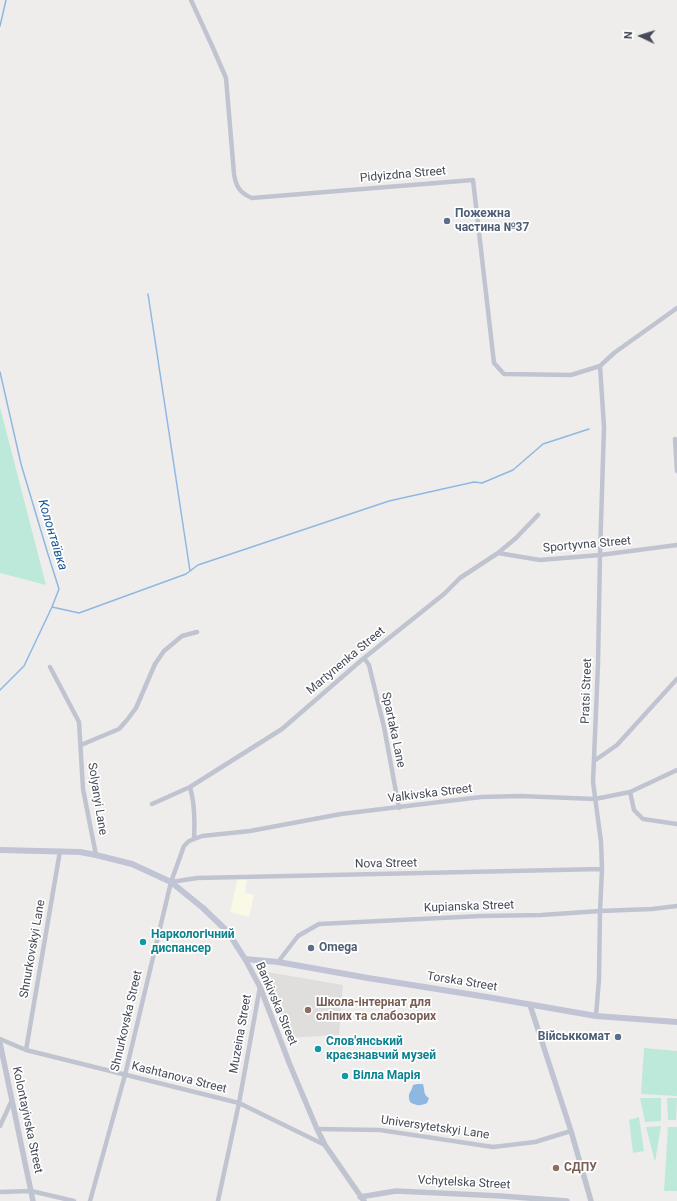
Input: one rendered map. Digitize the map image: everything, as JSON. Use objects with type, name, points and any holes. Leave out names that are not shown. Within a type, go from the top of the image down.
[{"type":"main road","name":"Bankivska Street","points":[[0,850],[80,852],[132,864],[170,882],[203,908],[228,932],[245,959]]},
{"type":"main road","name":"Torska Street","points":[[245,959],[278,962],[596,1016],[677,1022]]},
{"type":"street","name":"Pidyizdna Street","points":[[191,0],[214,48],[226,78],[235,182],[245,195],[252,198],[473,180],[494,363],[504,374],[571,375],[600,366]]},
{"type":"street","points":[[600,366],[614,353],[677,308]]},
{"type":"street","name":"Pratsi Street","points":[[596,1016],[599,979],[602,869],[602,842],[593,782],[598,664],[604,427],[600,366]]},
{"type":"street","points":[[675,439],[677,471]]},
{"type":"street","name":"Martynenka Street","points":[[152,804],[190,787],[282,729],[364,658],[444,594],[460,578],[498,553],[516,538],[538,515]]},
{"type":"street","name":"Sportyvna Street","points":[[498,553],[540,560],[677,546]]},
{"type":"street","points":[[80,745],[119,729],[136,708],[155,664],[164,651],[182,636],[197,632]]},
{"type":"street","name":"Spartaka Lane","points":[[364,658],[369,666],[384,727],[399,808]]},
{"type":"street","name":"Solyanyi Lane","points":[[50,667],[80,722],[80,745],[85,803],[92,828],[96,855]]},
{"type":"street","points":[[594,761],[617,745],[677,679]]},
{"type":"street","name":"Valkivska Street","points":[[184,846],[194,838],[202,836],[250,831],[341,814],[489,797],[520,796],[595,799],[630,792],[677,770]]},
{"type":"street","points":[[190,787],[194,799],[195,810],[194,838]]},
{"type":"street","points":[[630,792],[634,810],[643,819],[677,824]]},
{"type":"street","name":"Shnurkovska Street","points":[[90,1201],[125,1075],[170,882],[184,846]]},
{"type":"street","name":"Shnurkovskyi Lane","points":[[26,1050],[60,851]]},
{"type":"street","name":"Nova Street","points":[[170,882],[197,878],[602,869]]},
{"type":"street","name":"Kupianska Street","points":[[278,962],[298,936],[319,924],[481,916],[541,915],[652,909],[677,906]]},
{"type":"street","name":"Bankivska Street","points":[[245,959],[260,987],[290,1065],[317,1129],[325,1145],[362,1199]]},
{"type":"street","name":"Muzeina Street","points":[[218,1201],[260,987]]},
{"type":"street","points":[[530,1006],[571,1131],[591,1201]]},
{"type":"street","name":"Kashtanova Street","points":[[0,1039],[26,1050],[238,1103],[325,1145]]},
{"type":"street","name":"Kolontayivska Street","points":[[0,1043],[33,1201]]},
{"type":"street","points":[[0,1126],[12,1100]]},
{"type":"street","name":"Universytetskyi Lane","points":[[317,1129],[380,1130],[493,1147],[535,1142],[571,1131]]},
{"type":"street","points":[[0,1192],[31,1190],[74,1201]]},
{"type":"street","name":"Vchytelska Street","points":[[362,1199],[396,1191],[567,1201]]},
{"type":"shaded area","points":[[238,878],[247,880],[245,893],[254,895],[249,917],[230,912]]},
{"type":"shaded area","name":"Школа-інтернат для сліпих та слабозорих","points":[[261,971],[343,985],[339,1035],[287,1038]]},
{"type":"green space","points":[[0,407],[46,585],[0,573]]},
{"type":"green space","points":[[644,1048],[677,1051],[677,1096],[641,1094]]},
{"type":"green space","points":[[640,1098],[661,1098],[661,1121],[645,1122]]},
{"type":"green space","points":[[667,1098],[677,1098],[676,1120],[668,1120]]},
{"type":"green space","points":[[639,1117],[644,1151],[633,1153],[629,1120]]},
{"type":"green space","points":[[661,1126],[655,1162],[646,1127]]},
{"type":"green space","points":[[668,1127],[677,1127],[677,1191],[664,1191]]},
{"type":"water","points":[[423,1084],[425,1094],[429,1098],[427,1103],[423,1105],[410,1102],[409,1096],[413,1085]]},
{"type":"waterway","name":"Колонтаївка","points":[[0,26],[6,0]]},
{"type":"waterway","points":[[148,294],[190,571]]},
{"type":"waterway","name":"Колонтаївка","points":[[0,372],[21,464],[59,589],[24,666],[0,690]]},
{"type":"waterway","points":[[52,607],[79,613],[186,574],[198,565],[389,501],[474,482],[482,483],[513,470],[543,444],[589,429]]},
{"type":"place","name":"Пожежна частина №37","points":[[447,221]]},
{"type":"place","name":"Наркологічний диспансер","points":[[143,942]]},
{"type":"place","name":"Omega","points":[[311,948]]},
{"type":"place","name":"Школа-інтернат для сліпих та слабозорих","points":[[308,1010]]},
{"type":"place","name":"Військкомат","points":[[618,1037]]},
{"type":"place","name":"Слов'янський краєзнавчий музей","points":[[318,1049]]},
{"type":"place","name":"Вілла Марія","points":[[345,1076]]},
{"type":"place","name":"СДПУ","points":[[556,1168]]}]
